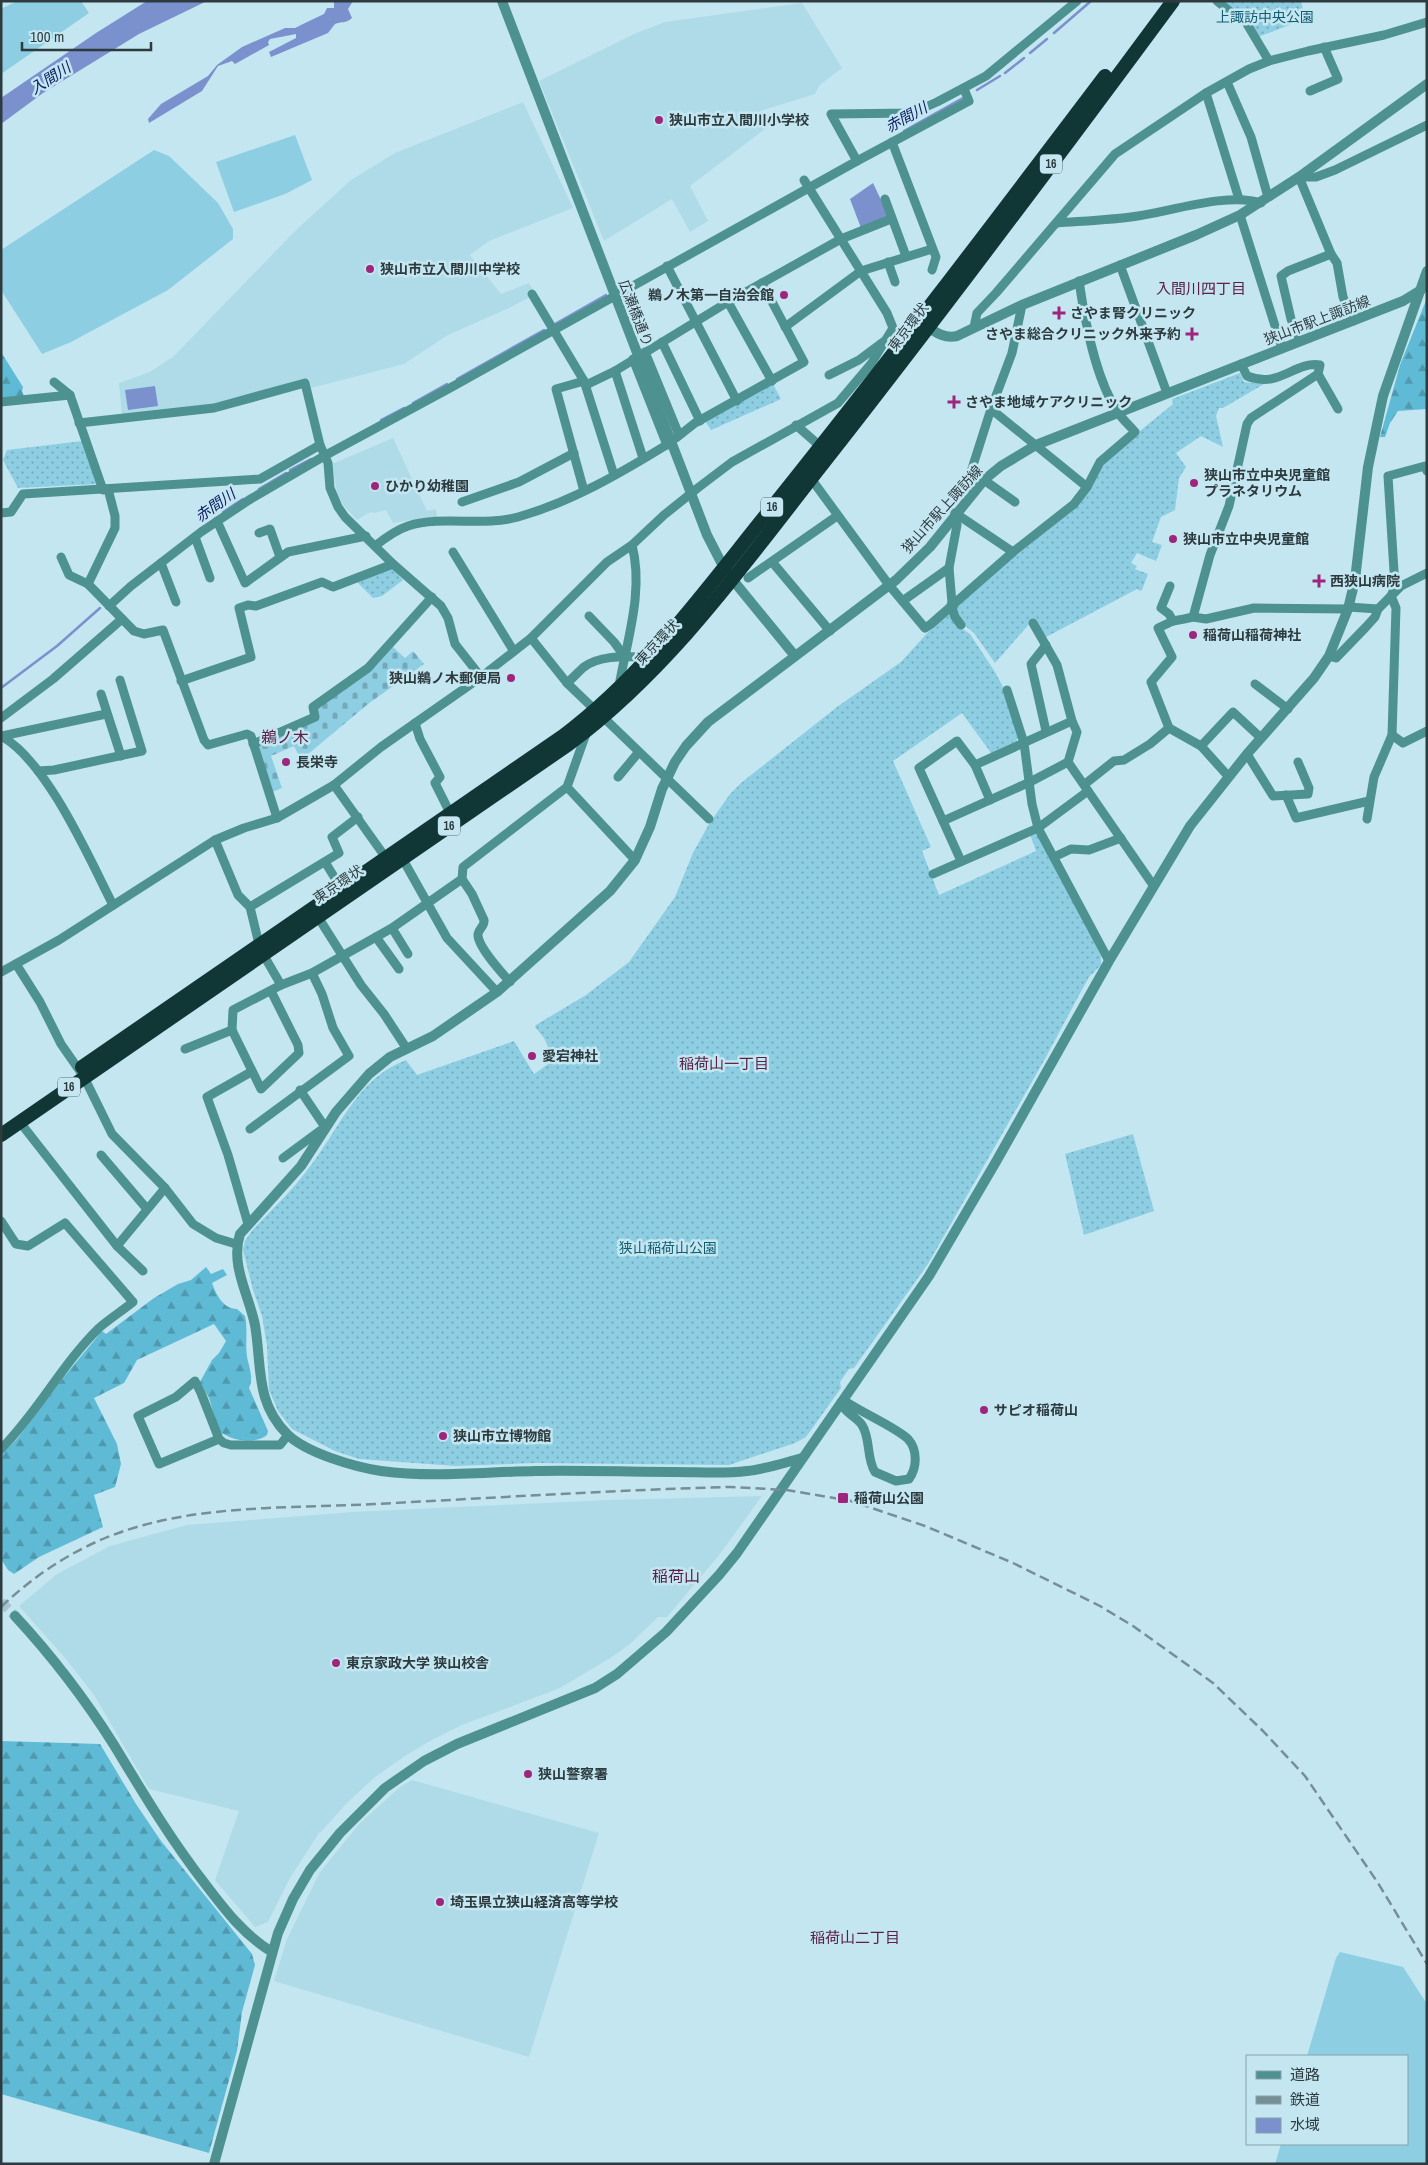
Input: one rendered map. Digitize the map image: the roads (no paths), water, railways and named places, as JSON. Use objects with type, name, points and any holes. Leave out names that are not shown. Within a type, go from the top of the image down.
[{"type":"highway","name":"東京環状","points":[[1,1123],[81,1073],[261,949],[341,888],[395,856],[587,731],[618,691],[728,574],[810,480],[1162,1]]},
{"type":"highway","name":"東京環状","points":[[261,949],[318,917],[450,813],[563,736],[600,714],[675,648],[821,447],[924,324],[1173,1]]},
{"type":"highway","name":"東京環状","points":[[1,1135],[81,1073]]},
{"type":"street","name":"広瀬橋通り","points":[[502,1],[707,535],[728,574]]},
{"type":"street","points":[[857,161],[831,114],[912,112],[986,76],[1077,1]]},
{"type":"street","points":[[1217,1],[1244,19],[1269,61]]},
{"type":"street","points":[[974,328],[977,313],[996,294],[1115,154],[1206,93],[1249,69],[1269,61],[1324,47],[1384,35],[1427,22]]},
{"type":"street","points":[[1310,91],[1338,79],[1324,47]]},
{"type":"street","points":[[1227,82],[1251,137],[1264,200]]},
{"type":"street","points":[[924,324],[941,335],[952,337],[1022,305],[1196,235],[1240,215],[1299,177],[1427,84]]},
{"type":"street","points":[[109,606],[194,537],[217,521],[326,455],[969,101],[964,88]]},
{"type":"street","points":[[1206,93],[1239,200]]},
{"type":"street","points":[[1299,177],[1316,177],[1335,170],[1427,125]]},
{"type":"street","points":[[892,142],[936,257],[932,270]]},
{"type":"street","points":[[1299,177],[1336,263],[1343,297],[1352,321]]},
{"type":"street","points":[[1,972],[215,840],[244,828],[277,818],[334,785],[381,746],[481,677],[531,638],[607,562],[632,545],[691,493],[732,462],[838,403],[871,364],[893,328],[887,313],[804,180]]},
{"type":"street","points":[[885,199],[906,256]]},
{"type":"street","points":[[1057,223],[1118,219],[1239,200],[1264,200]]},
{"type":"street","points":[[1240,215],[1282,348]]},
{"type":"street","points":[[584,491],[556,389],[585,383],[615,371],[728,302],[841,239],[892,219]]},
{"type":"street","points":[[785,327],[861,271],[932,249]]},
{"type":"street","points":[[1300,341],[1291,319],[1281,276],[1288,271],[1331,254]]},
{"type":"street","points":[[659,260],[665,267],[696,323],[737,401]]},
{"type":"street","points":[[888,262],[895,282]]},
{"type":"street","points":[[1120,265],[1167,393]]},
{"type":"street","points":[[214,2164],[272,1952],[284,1916],[310,1870],[340,1833],[385,1788],[407,1772],[442,1751],[595,1688],[617,1674],[666,1632],[720,1576],[953,1238],[1109,961],[1190,826],[1228,776],[1314,678],[1329,656],[1348,608],[1355,580],[1368,468],[1375,428],[1391,369],[1423,290],[1427,271]]},
{"type":"street","points":[[810,480],[925,628],[1013,552],[1067,511],[1087,488],[1100,462],[1135,432],[1118,413],[1106,388],[1086,328],[1079,281]]},
{"type":"street","points":[[638,356],[678,437],[700,421],[804,362],[762,283]]},
{"type":"street","name":"狭山市駅上諏訪線","points":[[236,1244],[240,1234],[248,1224],[301,1166],[325,1127],[369,1074],[390,1057],[433,1036],[497,992],[610,891],[635,860],[650,827],[666,780],[686,746],[708,722],[890,585],[930,547],[975,489],[1001,466],[1036,445],[1403,301],[1423,290]]},
{"type":"street","points":[[532,294],[585,383],[614,475]]},
{"type":"street","points":[[728,302],[772,381]]},
{"type":"street","points":[[975,489],[968,481],[991,409],[1012,353],[1022,305]]},
{"type":"street","points":[[830,375],[860,360],[889,337]]},
{"type":"street","points":[[662,342],[700,421]]},
{"type":"street","points":[[375,546],[396,531],[424,522],[500,521],[517,518],[560,503],[614,475],[667,444],[638,356]]},
{"type":"street","points":[[1241,364],[1247,376],[1254,379],[1272,380],[1309,365],[1320,365],[1318,374],[1338,409]]},
{"type":"street","points":[[615,371],[643,458]]},
{"type":"street","points":[[1193,617],[1210,556],[1231,500],[1247,424],[1251,418],[1318,374]]},
{"type":"street","points":[[54,382],[70,395],[115,516],[115,528],[88,584]]},
{"type":"street","points":[[79,423],[214,408],[305,383],[320,446],[326,455],[330,488],[338,507],[345,517],[393,564],[441,606],[448,618],[456,644],[481,677]]},
{"type":"street","points":[[1,402],[70,395]]},
{"type":"street","points":[[991,409],[1087,488]]},
{"type":"street","points":[[796,425],[821,447]]},
{"type":"street","points":[[1,513],[11,512],[23,494],[260,479],[320,446]]},
{"type":"street","points":[[462,502],[519,482],[574,453]]},
{"type":"street","points":[[1367,818],[1374,777],[1392,735],[1396,608],[1391,596],[1395,587],[1388,476],[1425,466],[1427,471]]},
{"type":"street","points":[[984,480],[1015,502]]},
{"type":"street","points":[[955,514],[1013,552]]},
{"type":"street","points":[[955,514],[957,525],[949,568],[952,604],[955,617],[962,625]]},
{"type":"street","points":[[748,578],[773,563],[837,516]]},
{"type":"street","points":[[217,521],[244,583],[288,552],[300,548],[366,536]]},
{"type":"street","points":[[259,533],[270,529],[280,557]]},
{"type":"street","points":[[194,537],[210,578]]},
{"type":"street","points":[[618,691],[631,630],[638,568],[632,545]]},
{"type":"street","points":[[453,552],[514,650]]},
{"type":"street","points":[[61,557],[70,575],[88,584],[137,633],[144,634],[163,630],[204,740],[208,745],[247,734],[251,736],[277,818]]},
{"type":"street","points":[[161,563],[176,602]]},
{"type":"street","points":[[773,563],[830,631]]},
{"type":"street","points":[[182,681],[251,657],[239,608],[248,605],[256,606],[322,582],[334,587],[393,564]]},
{"type":"street","points":[[904,600],[949,568]]},
{"type":"street","points":[[1329,656],[1336,658],[1375,617],[1378,609],[1401,586],[1427,573]]},
{"type":"street","points":[[728,574],[795,656]]},
{"type":"street","points":[[1170,586],[1161,608],[1169,614],[1173,621]]},
{"type":"street","points":[[253,744],[315,717],[313,707],[368,668],[432,597]]},
{"type":"street","points":[[1228,776],[1201,746],[1169,728],[1151,682],[1172,657],[1158,628],[1173,621],[1193,617],[1206,619],[1254,608],[1378,609]]},
{"type":"street","points":[[589,616],[614,642],[624,657]]},
{"type":"street","points":[[1,718],[53,679],[122,619]]},
{"type":"street","points":[[943,821],[1030,782],[1068,762],[1077,732],[1072,721],[1057,665],[1033,623]]},
{"type":"street","points":[[531,638],[567,683],[666,780],[709,819]]},
{"type":"street","points":[[1046,645],[1031,664],[1046,731]]},
{"type":"street","points":[[567,683],[585,667],[597,660],[649,657]]},
{"type":"street","points":[[38,771],[54,770],[142,751],[120,680]]},
{"type":"street","points":[[1255,684],[1288,709]]},
{"type":"street","points":[[1007,690],[1024,743],[1038,828],[1109,961]]},
{"type":"street","points":[[100,694],[121,756]]},
{"type":"street","points":[[1201,746],[1233,712],[1261,738]]},
{"type":"street","points":[[2,736],[106,714]]},
{"type":"street","points":[[975,765],[1046,731],[1072,721]]},
{"type":"street","points":[[415,723],[420,739],[440,777],[435,782],[450,813]]},
{"type":"street","points":[[933,874],[1038,828],[1086,788],[1114,761],[1124,760],[1150,744],[1169,728]]},
{"type":"street","points":[[510,982],[486,952],[479,939],[478,934],[484,924],[484,920],[472,894],[462,879],[463,867],[567,787],[587,731]]},
{"type":"street","points":[[1392,735],[1403,743],[1427,732]]},
{"type":"street","points":[[2,736],[19,748],[38,771],[72,826],[112,905]]},
{"type":"street","points":[[961,861],[919,768],[957,741],[975,765],[990,800]]},
{"type":"street","points":[[618,777],[638,753]]},
{"type":"street","points":[[1247,754],[1273,796],[1308,794],[1309,788],[1298,762]]},
{"type":"street","points":[[1068,762],[1153,885]]},
{"type":"street","points":[[334,785],[358,817],[395,856],[428,904],[447,938],[497,992]]},
{"type":"street","points":[[567,787],[635,860]]},
{"type":"street","points":[[1286,795],[1296,818],[1369,801]]},
{"type":"street","points":[[250,907],[339,852],[332,837],[358,817]]},
{"type":"street","points":[[1054,857],[1071,849],[1089,850],[1122,838]]},
{"type":"street","points":[[215,840],[238,895],[250,907],[261,949],[281,985]]},
{"type":"street","points":[[325,862],[341,888]]},
{"type":"street","points":[[271,991],[298,1045],[299,1053],[261,1089],[232,1030],[233,1010],[281,985],[312,973],[392,928],[462,879]]},
{"type":"street","points":[[318,917],[341,956],[407,1048]]},
{"type":"street","points":[[392,928],[408,954]]},
{"type":"street","points":[[376,937],[399,969]]},
{"type":"street","points":[[16,964],[40,1002],[61,1044],[81,1073],[112,1134],[165,1188],[193,1224],[216,1238],[236,1244],[237,1261],[256,1334],[261,1387],[274,1419],[298,1443],[349,1464],[382,1471],[418,1474],[455,1475],[536,1471],[724,1473],[766,1468],[802,1458]]},
{"type":"street","points":[[250,1129],[300,1090],[349,1056],[333,1028],[322,994],[312,973]]},
{"type":"street","points":[[185,1049],[232,1030]]},
{"type":"street","points":[[248,1224],[228,1155],[207,1097],[252,1072]]},
{"type":"street","points":[[283,1158],[325,1127],[300,1090]]},
{"type":"street","points":[[19,1121],[117,1246],[143,1271]]},
{"type":"street","points":[[101,1155],[147,1209]]},
{"type":"street","points":[[117,1246],[165,1188]]},
{"type":"street","points":[[1,1221],[16,1244],[28,1246],[65,1224],[133,1302],[99,1328],[60,1374],[13,1437],[1,1449]]},
{"type":"street","points":[[219,1439],[159,1464],[138,1416],[176,1397],[195,1382],[202,1393],[219,1439],[224,1443],[230,1445],[280,1445],[288,1435]]},
{"type":"street","points":[[841,1402],[848,1403],[910,1440],[914,1450],[915,1466],[909,1479],[896,1481],[875,1472],[870,1462],[864,1431],[858,1421],[843,1410],[841,1402]]},
{"type":"street","points":[[15,1616],[79,1692],[189,1864],[219,1903],[245,1932],[272,1952]]},
{"type":"water","name":"入間川","points":[[147,1],[207,1],[139,34],[43,93],[1,124],[1,98],[96,33]]},
{"type":"water","points":[[334,1],[353,1],[348,9],[352,18],[335,24],[328,33],[271,57],[269,52],[296,38],[296,34],[270,39],[269,45],[235,64],[232,61],[218,66],[202,91],[149,123],[148,119],[161,104],[208,76],[217,65],[242,47],[285,28],[295,28],[324,14],[327,8],[334,8]]},
{"type":"water","points":[[873,183],[889,217],[861,228],[850,199]]},
{"type":"water","points":[[155,386],[158,406],[128,410],[125,390]]},
{"type":"waterway","name":"赤間川","points":[[1054,33],[1091,1]]},
{"type":"waterway","name":"赤間川","points":[[1030,53],[1047,39]]},
{"type":"waterway","name":"赤間川","points":[[1005,73],[1024,58]]},
{"type":"waterway","name":"赤間川","points":[[977,90],[1000,76]]},
{"type":"waterway","name":"赤間川","points":[[904,131],[963,98]]},
{"type":"waterway","name":"赤間川","points":[[555,324],[606,295]]},
{"type":"waterway","name":"赤間川","points":[[457,379],[544,330]]},
{"type":"waterway","name":"赤間川","points":[[413,403],[447,384]]},
{"type":"waterway","name":"赤間川","points":[[381,420],[404,408]]},
{"type":"waterway","name":"赤間川","points":[[290,470],[311,459]]},
{"type":"waterway","name":"赤間川","points":[[259,489],[286,473]]},
{"type":"waterway","name":"赤間川","points":[[223,512],[243,499]]},
{"type":"waterway","name":"赤間川","points":[[1,688],[57,646],[100,608]]},
{"type":"tunnel","points":[[1,1602],[15,1616]]},
{"type":"railway","points":[[1,1607],[50,1568],[105,1538],[144,1525],[200,1514],[258,1509],[730,1487],[787,1490],[851,1501],[925,1526],[1013,1563],[1100,1606],[1133,1626],[1213,1683],[1263,1731],[1305,1776],[1378,1883],[1427,1964]]},
{"type":"place","name":"狭山市立入間川小学校","points":[[659,120]]},
{"type":"place","name":"狭山市立入間川中学校","points":[[370,269]]},
{"type":"place","name":"鵜ノ木第一自治会館","points":[[784,295]]},
{"type":"place","name":"さやま腎クリニック","points":[[1059,313]]},
{"type":"place","name":"さやま総合クリニック外来予約","points":[[1192,334]]},
{"type":"place","name":"さやま地域ケアクリニック","points":[[954,402]]},
{"type":"place","name":"狭山市立中央児童館 プラネタリウム","points":[[1194,483]]},
{"type":"place","name":"ひかり幼稚園","points":[[375,486]]},
{"type":"place","name":"狭山市立中央児童館","points":[[1173,539]]},
{"type":"place","name":"西狭山病院","points":[[1319,581]]},
{"type":"place","name":"稲荷山稲荷神社","points":[[1193,635]]},
{"type":"place","name":"狭山鵜ノ木郵便局","points":[[511,678]]},
{"type":"place","name":"長栄寺","points":[[286,762]]},
{"type":"place","name":"愛宕神社","points":[[532,1056]]},
{"type":"place","name":"サピオ稲荷山","points":[[984,1410]]},
{"type":"place","name":"狭山市立博物館","points":[[443,1436]]},
{"type":"place","name":"稲荷山公園","points":[[843,1498]]},
{"type":"place","name":"東京家政大学 狭山校舎","points":[[336,1663]]},
{"type":"place","name":"狭山警察署","points":[[528,1774]]},
{"type":"place","name":"埼玉県立狭山経済高等学校","points":[[440,1902]]},
{"type":"district","name":"入間川四丁目","points":[[1201,288]]},
{"type":"district","name":"鵜ノ木","points":[[285,737]]},
{"type":"district","name":"稲荷山一丁目","points":[[724,1063]]},
{"type":"district","name":"稲荷山","points":[[676,1576]]},
{"type":"district","name":"稲荷山二丁目","points":[[855,1937]]},
{"type":"park label","name":"上諏訪中央公園","points":[[1265,17]]},
{"type":"park label","name":"狭山稲荷山公園","points":[[668,1248]]}]
